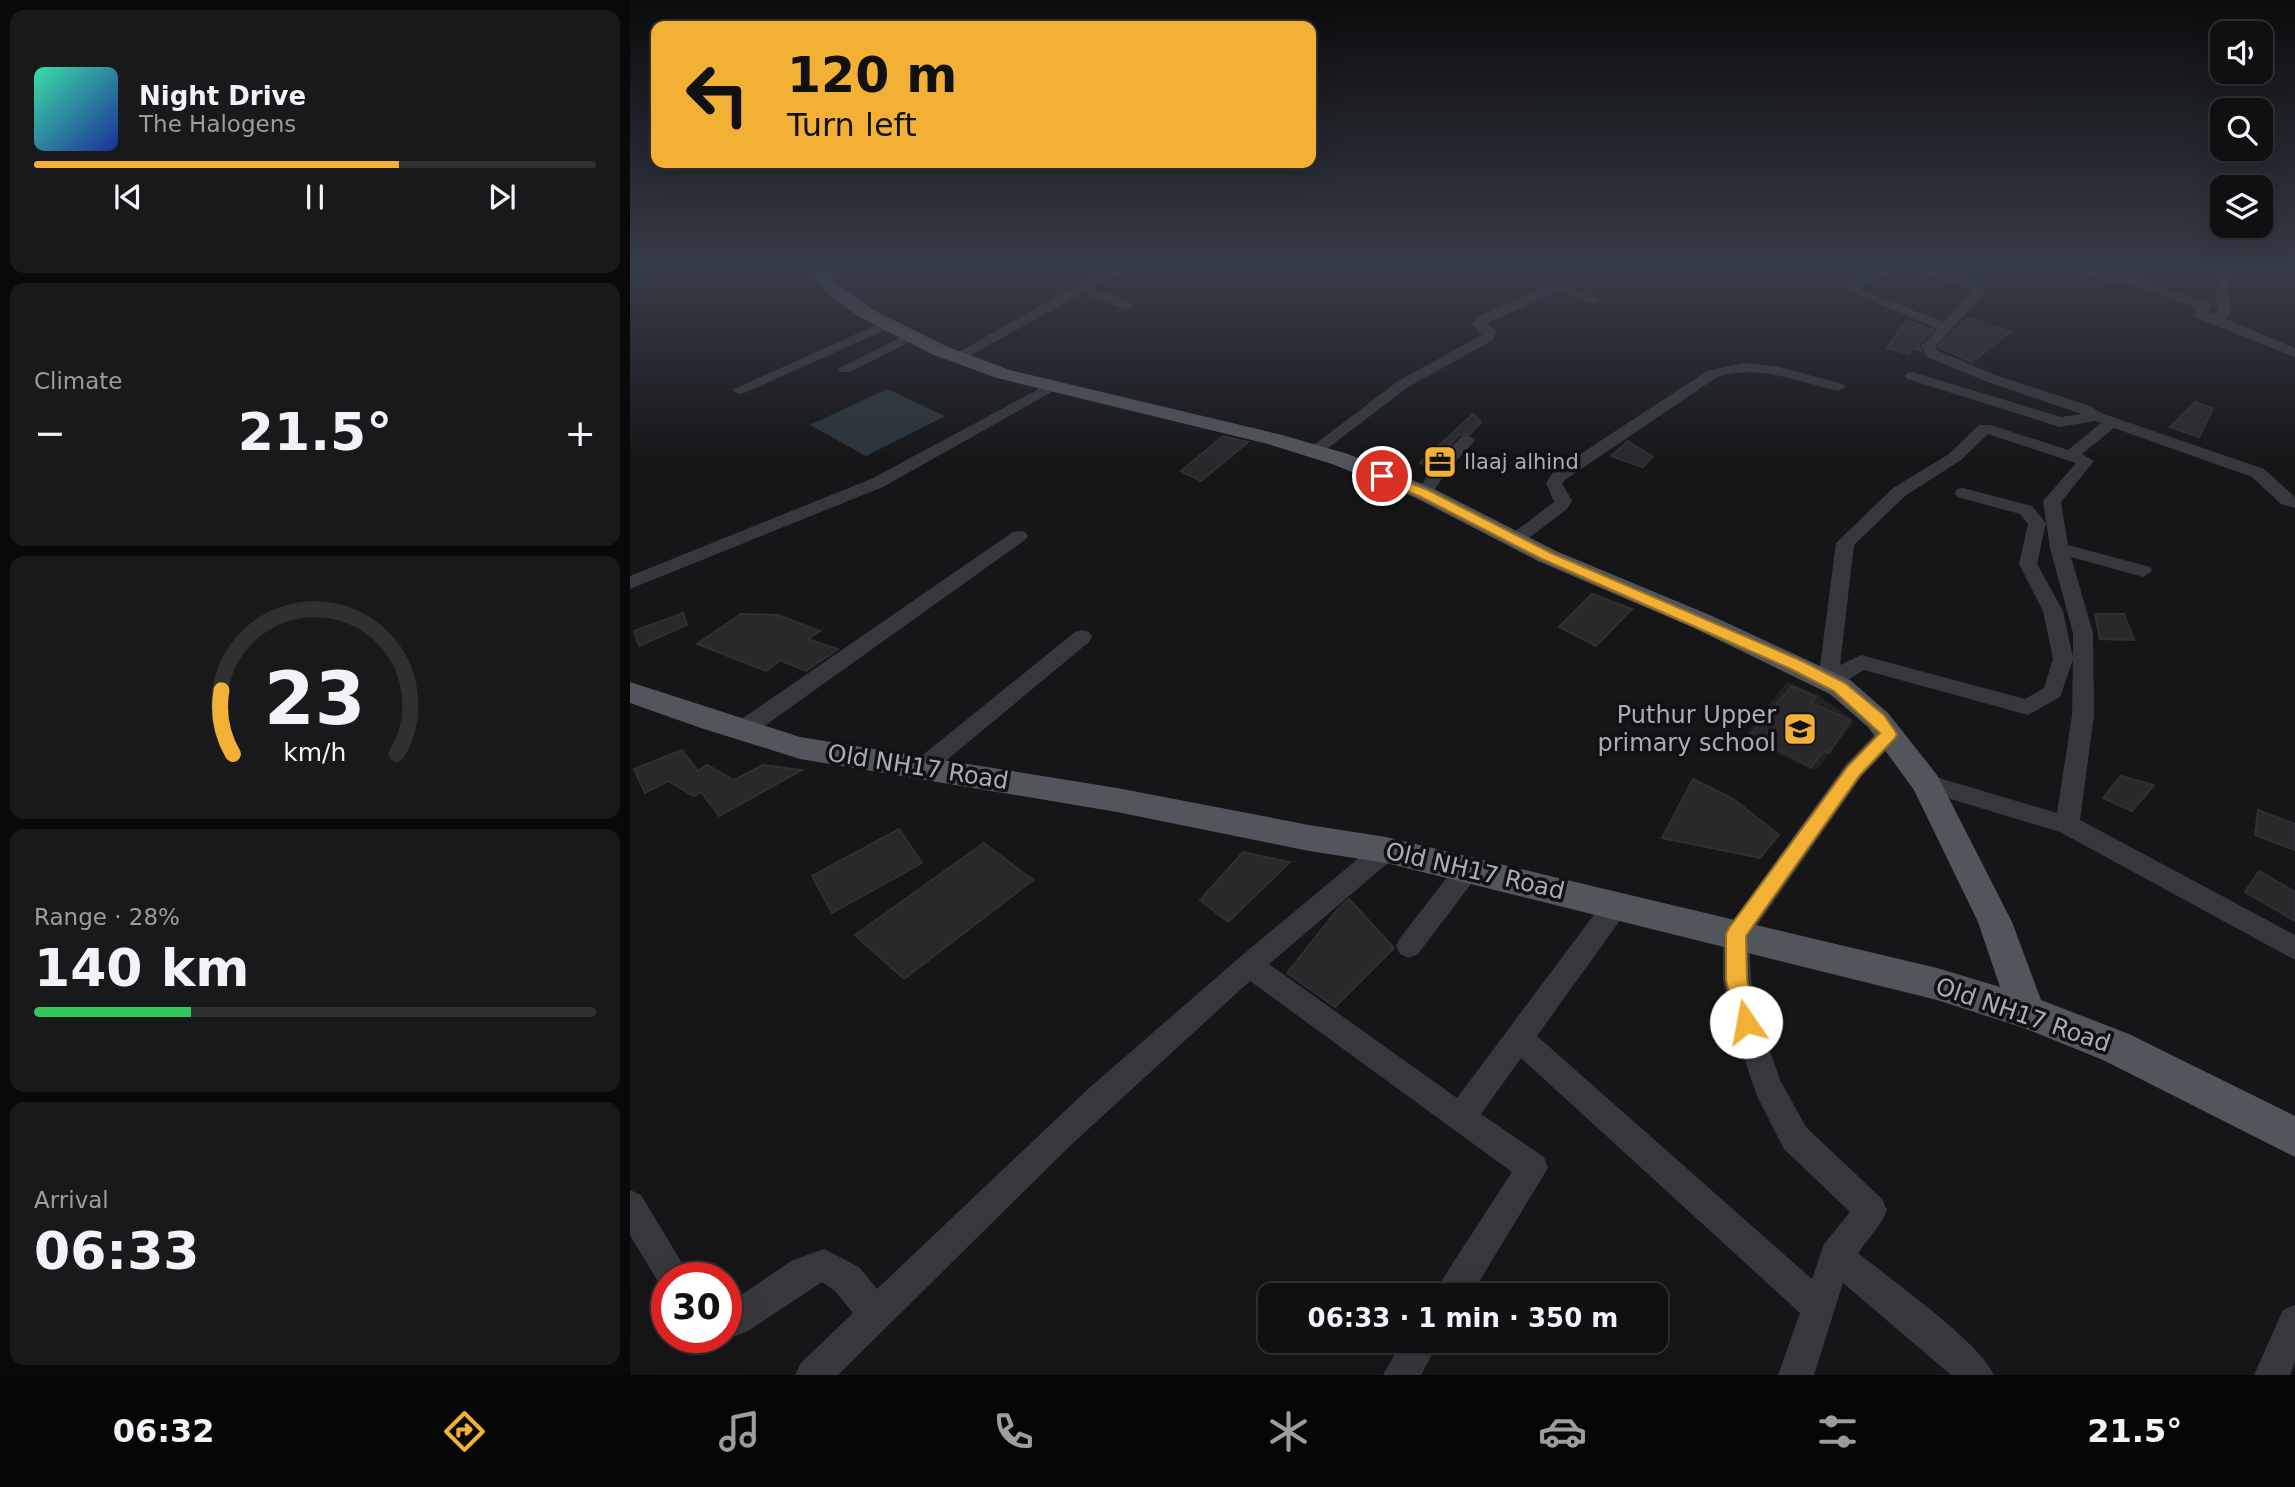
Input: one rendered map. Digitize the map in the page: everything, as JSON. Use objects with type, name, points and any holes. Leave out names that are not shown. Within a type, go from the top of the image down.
[{"type":"main road","points":[[907,334],[957,357],[1004,374],[1275,439],[1314,451],[1424,493],[1515,540],[1625,591],[1703,622],[1840,687],[1878,720],[1926,783],[1995,922],[2027,1012]]},
{"type":"main road","name":"Old NH17 Road","points":[[630,692],[741,731],[800,748],[1117,800],[1297,836],[1386,850],[1617,904],[1937,984],[2027,1012],[2116,1047],[2295,1137]]},
{"type":"street","points":[[739,390],[864,334]]},
{"type":"street","points":[[957,357],[998,334]]},
{"type":"street","points":[[1314,451],[1403,384],[1488,337],[1489,334]]},
{"type":"street","points":[[1939,334],[1928,346],[1932,354],[1990,379],[2085,409],[2112,422],[2258,473],[2287,500],[2295,503]]},
{"type":"street","points":[[2250,334],[2295,353]]},
{"type":"street","points":[[845,369],[911,336]]},
{"type":"street","points":[[1515,540],[1561,505],[1563,501],[1554,483],[1559,476],[1712,374],[1722,370],[1757,368],[1800,375],[1838,387]]},
{"type":"street","points":[[1912,376],[2060,422],[2096,416]]},
{"type":"street","points":[[630,583],[877,483],[1052,386]]},
{"type":"street","points":[[2070,456],[2112,422]]},
{"type":"street","points":[[1828,681],[1845,543],[1899,492],[1955,457],[1984,428],[2086,461],[2052,501],[2059,548],[2083,633],[2083,715],[2067,825]]},
{"type":"street","points":[[1424,493],[1442,466],[1467,440]]},
{"type":"street","points":[[1828,681],[1861,662],[2028,707],[2053,692],[2063,659],[2053,611],[2028,564],[2037,523],[2026,510],[1963,493]]},
{"type":"street","points":[[741,731],[1019,536]]},
{"type":"street","points":[[2059,548],[2143,571]]},
{"type":"street","points":[[922,768],[1082,638]]},
{"type":"street","points":[[1796,1375],[1836,1256],[1871,1210],[1796,1138],[1767,1086],[1746,1022],[1737,980],[1736,934],[1854,770],[1889,734]]},
{"type":"street","points":[[1926,783],[2067,825],[2295,948]]},
{"type":"street","points":[[813,1375],[1071,1125],[1249,965],[1386,850]]},
{"type":"street","points":[[1409,946],[1468,869]]},
{"type":"street","points":[[1460,1118],[1617,904]]},
{"type":"street","points":[[1249,965],[1533,1168],[1460,1283]]},
{"type":"street","points":[[1520,1039],[1818,1307]]},
{"type":"street","points":[[630,1206],[665,1262]]},
{"type":"street","points":[[1836,1256],[1948,1348],[1976,1375]]},
{"type":"street","points":[[742,1315],[803,1272],[824,1265],[847,1279],[875,1314]]},
{"type":"street","points":[[2273,1375],[2295,1322]]},
{"type":"street","points":[[1401,1375],[1415,1353]]},
{"type":"shaded area","points":[[887,389],[945,416],[866,456],[810,425]]},
{"type":"shaded area","name":"Puthur Upper primary school","points":[[1787,682],[1818,695],[1855,721],[1818,768],[1812,770],[1744,737]]},
{"type":"building","points":[[1896,334],[1929,334],[1919,344],[1921,351],[1913,348],[1909,354],[1887,348]]},
{"type":"building","points":[[1950,334],[2007,334],[1972,362],[1938,347]]},
{"type":"building","points":[[2195,402],[2213,408],[2199,437],[2170,427]]},
{"type":"building","points":[[1473,414],[1481,422],[1470,434],[1459,435],[1431,466],[1420,463]]},
{"type":"building","points":[[1223,436],[1248,442],[1201,481],[1181,471]]},
{"type":"building","points":[[1628,441],[1653,457],[1643,467],[1611,456]]},
{"type":"building","points":[[1592,594],[1632,609],[1596,646],[1559,627]]},
{"type":"building","points":[[683,613],[687,625],[639,646],[634,631]]},
{"type":"building","points":[[741,614],[778,615],[820,631],[808,639],[838,649],[806,671],[780,660],[766,671],[697,644]]},
{"type":"building","points":[[2095,614],[2124,614],[2134,640],[2100,639]]},
{"type":"building","name":"Puthur Upper primary school","points":[[1792,686],[1816,697],[1811,703],[1850,720],[1829,753],[1823,751],[1811,767],[1750,735]]},
{"type":"building","points":[[682,750],[698,771],[707,765],[734,780],[763,765],[802,770],[719,816],[701,792],[694,796],[668,781],[645,793],[634,769]]},
{"type":"building","points":[[2121,776],[2154,785],[2132,811],[2103,798]]},
{"type":"building","points":[[1693,779],[1732,798],[1779,835],[1760,858],[1662,838]]},
{"type":"building","points":[[2258,810],[2295,824],[2295,850],[2255,835]]},
{"type":"building","points":[[899,829],[922,863],[832,913],[812,876]]},
{"type":"building","points":[[984,843],[1033,880],[904,979],[855,935]]},
{"type":"building","points":[[1243,852],[1290,862],[1228,922],[1200,900]]},
{"type":"building","points":[[2259,871],[2295,892],[2295,921],[2245,892]]},
{"type":"building","points":[[1349,899],[1394,948],[1335,1007],[1287,973]]},
{"type":"place","name":"Ilaaj alhind","points":[[1440,462]]},
{"type":"place","name":"Puthur Upper primary school","points":[[1800,729]]},
{"type":"route","points":[[1382,476],[1424,493],[1546,556],[1703,622],[1840,687],[1878,720],[1889,734],[1854,770],[1736,934],[1737,980],[1746,1022]]}]
